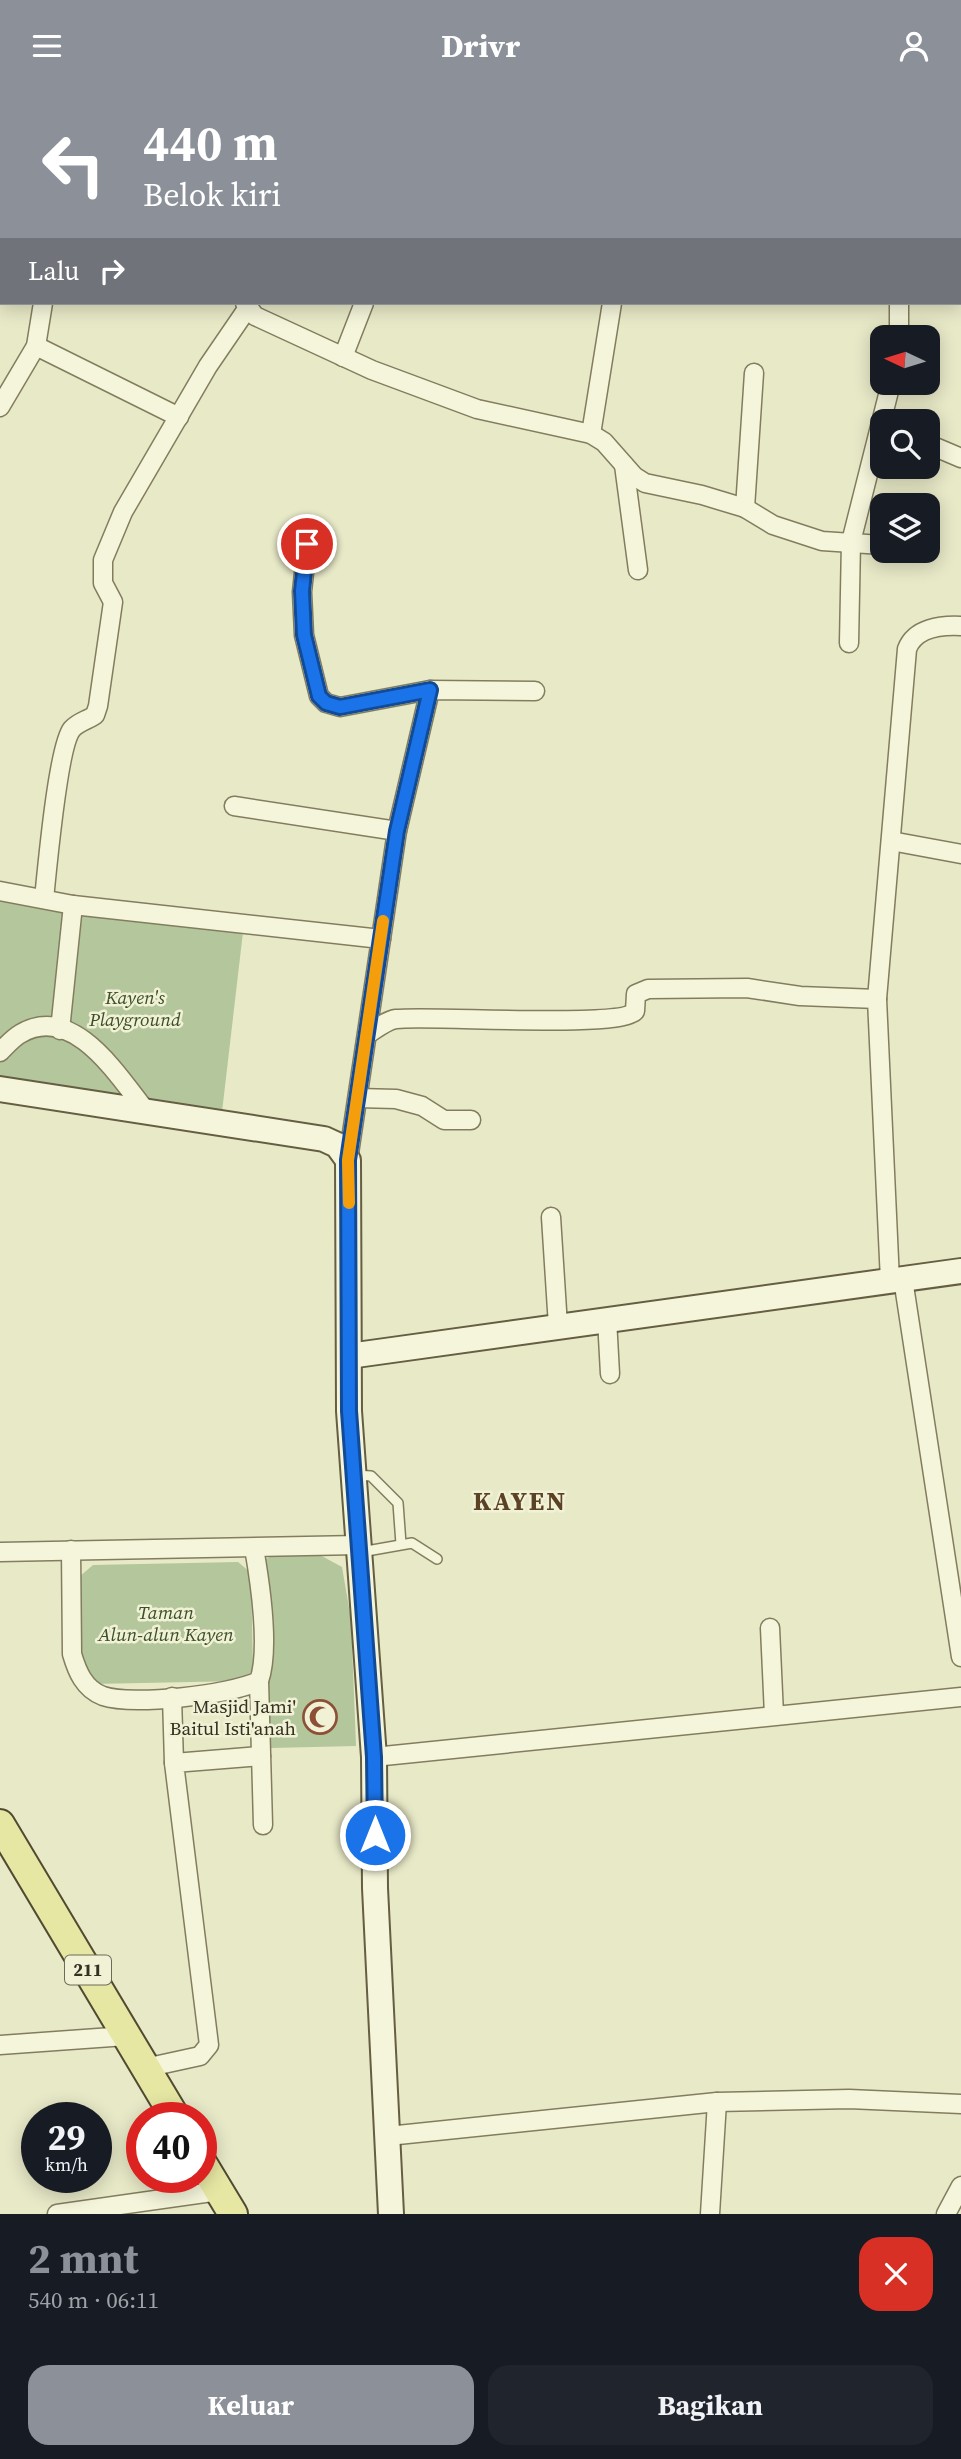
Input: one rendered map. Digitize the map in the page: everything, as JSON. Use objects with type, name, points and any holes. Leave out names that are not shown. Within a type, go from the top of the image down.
[{"type":"main road","name":"211","points":[[0,1824],[166,2102]]},
{"type":"main road","points":[[217,2188],[226,2203]]},
{"type":"street","points":[[0,407],[37,346],[43,305]]},
{"type":"street","points":[[343,357],[363,305]]},
{"type":"street","points":[[591,434],[612,305]]},
{"type":"street","points":[[899,305],[900,325]]},
{"type":"street","points":[[44,899],[56,796],[67,738],[75,726],[95,715],[98,706],[113,602],[103,583],[103,561],[123,512],[246,306],[255,316],[343,357],[477,409],[591,434],[604,442],[624,465],[645,483],[702,495],[745,508],[793,532],[821,541],[870,544]]},
{"type":"street","points":[[37,346],[179,418]]},
{"type":"street","points":[[745,508],[754,373]]},
{"type":"street","points":[[940,449],[961,458]]},
{"type":"street","points":[[624,465],[638,570]]},
{"type":"street","points":[[849,643],[851,542],[870,469]]},
{"type":"street","points":[[307,544],[302,591],[304,635],[319,696],[326,703],[340,707],[430,690],[535,691]]},
{"type":"street","points":[[961,626],[932,628],[913,638],[907,649],[877,999],[897,1280],[961,1657]]},
{"type":"street","points":[[391,2214],[375,1888],[374,1757],[354,1475],[349,1356],[348,1160],[397,831],[430,690]]},
{"type":"street","points":[[234,806],[397,831]]},
{"type":"street","points":[[891,841],[961,854]]},
{"type":"street","points":[[0,891],[73,905],[381,939]]},
{"type":"street","points":[[60,1030],[73,905]]},
{"type":"street","points":[[368,1034],[394,1019],[552,1020],[623,1017],[635,1011],[636,994],[648,989],[747,988],[800,996],[877,999]]},
{"type":"street","points":[[0,1052],[20,1034],[39,1026],[81,1036],[146,1111]]},
{"type":"street","points":[[0,1089],[324,1139],[337,1145],[348,1160]]},
{"type":"street","points":[[358,1098],[396,1099],[422,1106],[444,1120],[471,1120]]},
{"type":"street","points":[[551,1217],[558,1326]]},
{"type":"street","points":[[349,1356],[961,1271]]},
{"type":"street","points":[[607,1319],[610,1374]]},
{"type":"street","points":[[254,1548],[265,1646],[264,1666],[258,1681],[263,1825]]},
{"type":"street","points":[[0,1552],[359,1549]]},
{"type":"street","points":[[71,1550],[72,1654],[77,1670],[87,1686],[102,1696],[172,1697],[244,1688],[258,1681]]},
{"type":"street","points":[[770,1628],[774,1715]]},
{"type":"street","points":[[145,2068],[200,2056],[209,2045],[174,1763],[172,1697]]},
{"type":"street","points":[[374,1757],[961,1697]]},
{"type":"street","points":[[174,1763],[261,1756]]},
{"type":"street","points":[[0,2045],[126,2036]]},
{"type":"street","points":[[388,2136],[717,2102],[849,2099],[961,2103]]},
{"type":"street","points":[[710,2214],[717,2102]]},
{"type":"street","points":[[946,2214],[961,2186]]},
{"type":"street","points":[[57,2214],[226,2203]]},
{"type":"lane","points":[[354,1475],[371,1476],[398,1503],[401,1544]]},
{"type":"lane","points":[[359,1549],[412,1543],[437,1559]]},
{"type":"green space","name":"Kayen's Playground","points":[[0,900],[243,932],[222,1112],[0,1078]]},
{"type":"green space","points":[[273,1555],[320,1555],[342,1567],[351,1619],[356,1746],[271,1748],[265,1577],[266,1559]]},
{"type":"green space","name":"Taman Alun-alun Kayen","points":[[238,1562],[251,1573],[253,1670],[242,1681],[92,1684],[81,1670],[79,1577],[93,1565]]},
{"type":"slow traffic","points":[[349,1203],[348,1160],[383,921]]},
{"type":"place","name":"Masjid Jami' Baitul Isti'anah","points":[[320,1717]]},
{"type":"district","name":"KAYEN","points":[[520,1501]]},
{"type":"route","points":[[307,544],[302,591],[304,635],[319,696],[326,703],[340,707],[430,690],[397,831],[348,1160],[349,1411],[374,1757],[375,1835]]}]
